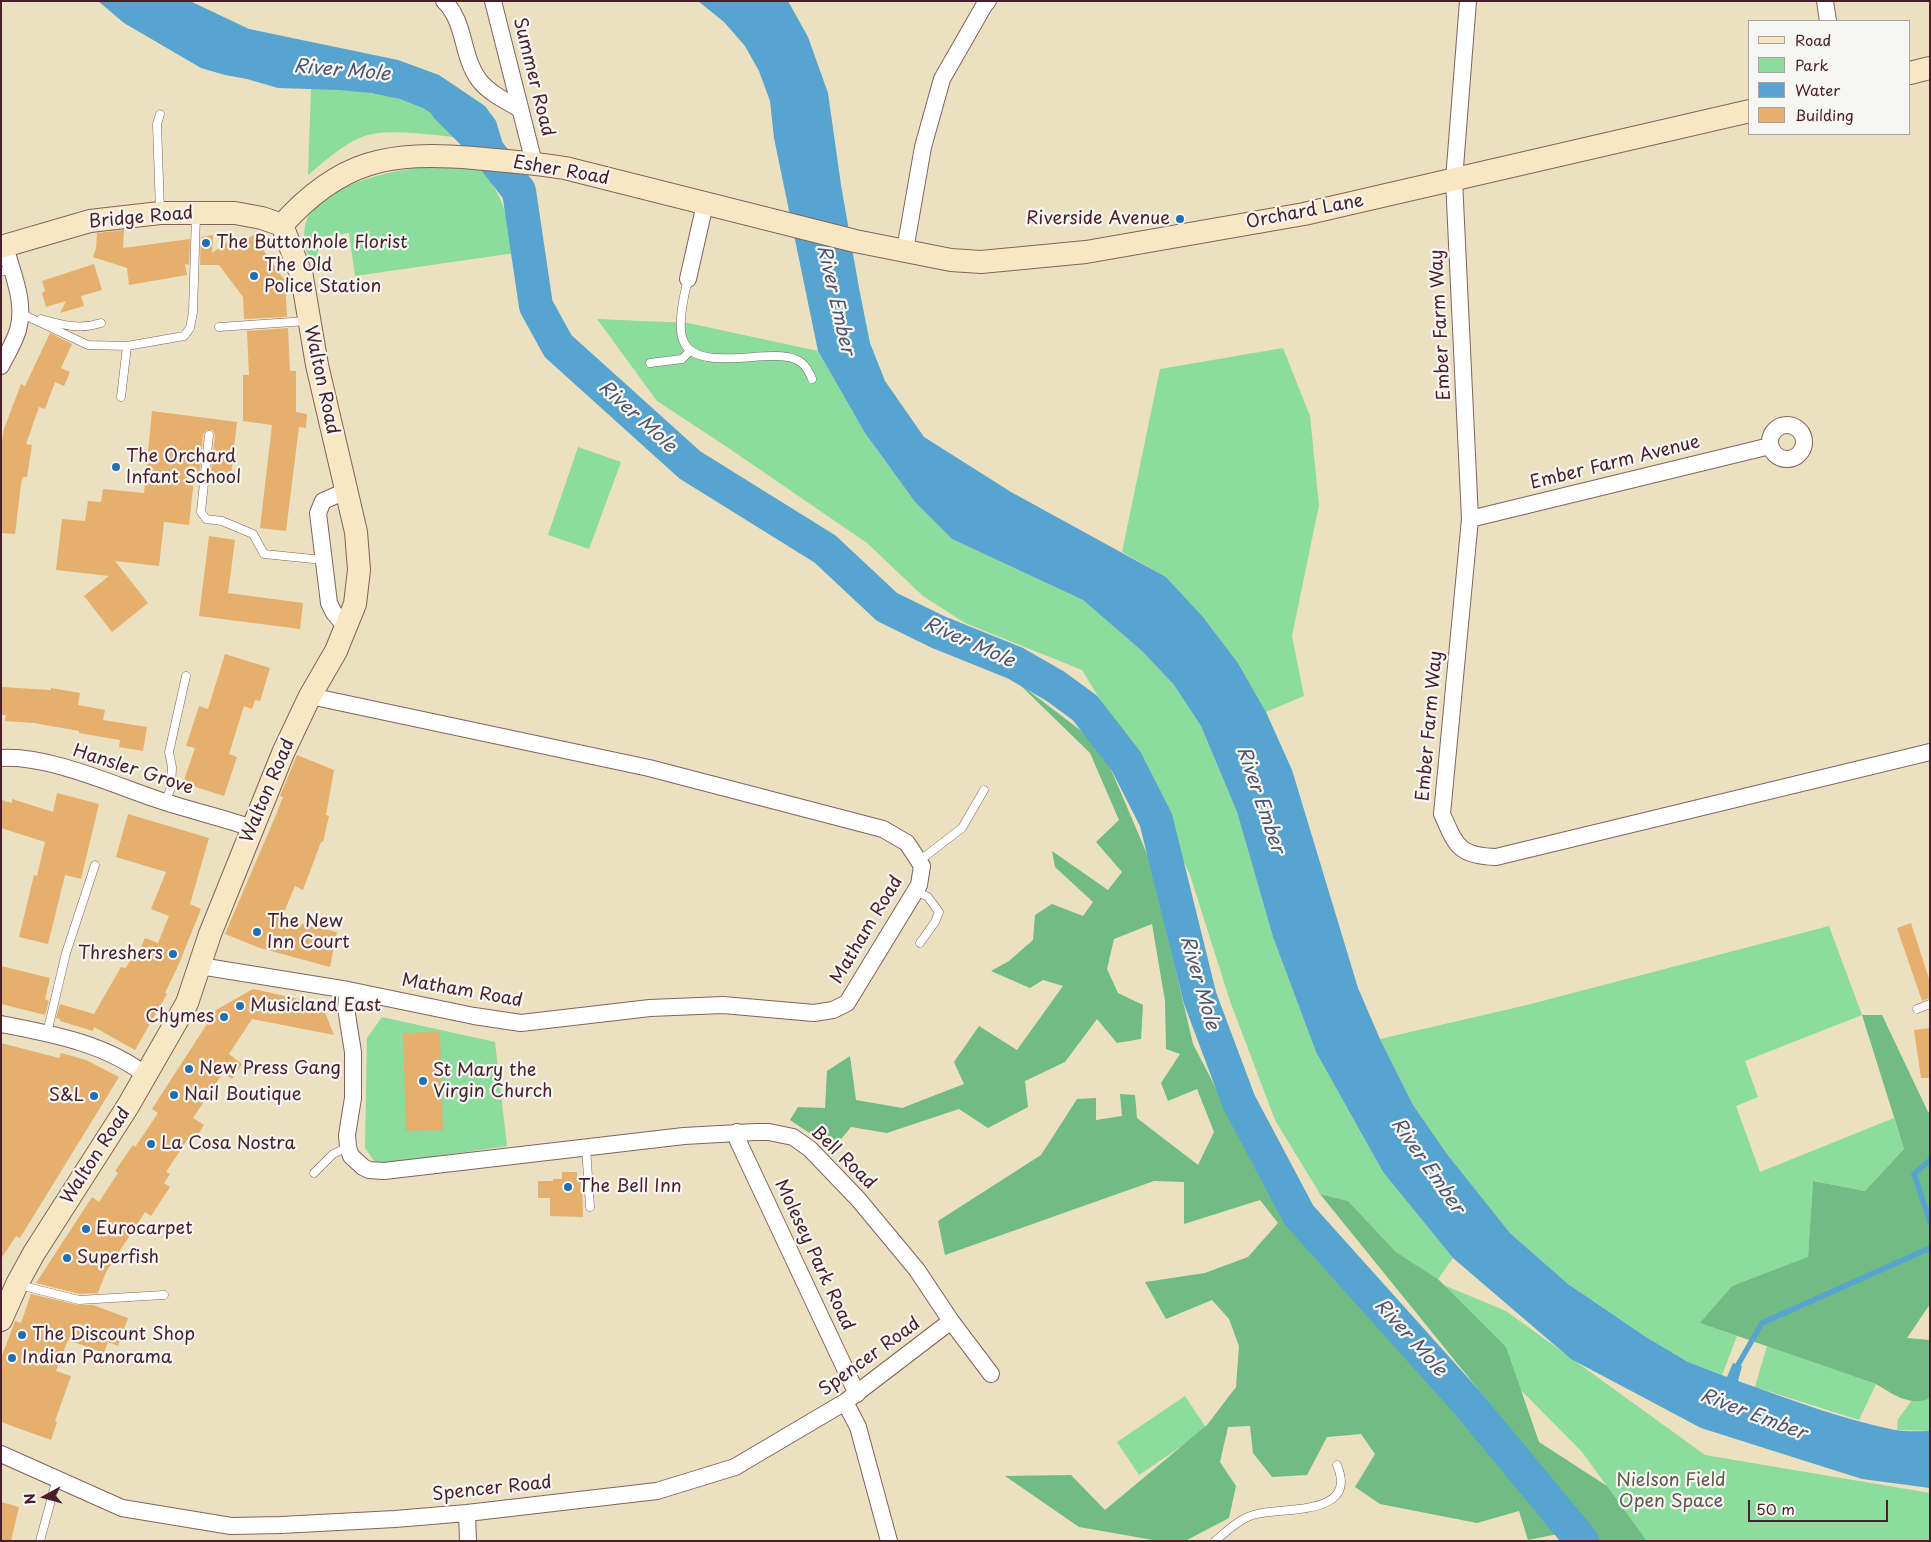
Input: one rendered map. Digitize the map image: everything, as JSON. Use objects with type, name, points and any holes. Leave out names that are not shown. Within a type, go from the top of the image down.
[{"type":"main road","points":[[1911,73],[1930,68]]},
{"type":"main road","name":"Orchard Lane","points":[[855,241],[951,260],[981,262],[1077,253],[1304,214],[1748,111]]},
{"type":"main road","name":"Esher Road","points":[[282,226],[300,205],[342,174],[363,165],[388,158],[416,155],[525,162],[566,168],[855,241]]},
{"type":"main road","name":"Bridge Road","points":[[3,247],[90,220],[160,213],[235,213],[262,218],[282,226]]},
{"type":"main road","name":"Walton Road","points":[[1,1320],[17,1284],[34,1253],[147,1076],[187,1003],[210,934],[283,753],[310,696],[336,651],[355,604],[359,570],[356,532],[317,365],[302,277],[282,226]]},
{"type":"street","points":[[444,1],[451,8],[460,26],[470,63],[479,79],[492,93],[520,109]]},
{"type":"street","name":"Summer Road","points":[[494,1],[520,109],[525,162]]},
{"type":"street","points":[[905,250],[922,147],[942,79],[988,1]]},
{"type":"street","name":"Ember Farm Way","points":[[1468,1],[1454,180],[1470,519],[1442,814],[1456,844],[1477,856],[1496,856],[1930,752]]},
{"type":"street","points":[[1824,1],[1828,20]]},
{"type":"street","points":[[688,279],[705,204]]},
{"type":"street","points":[[1,366],[18,330],[20,313],[19,296],[6,270],[3,247]]},
{"type":"street","name":"Ember Farm Avenue","points":[[1470,519],[1770,446]]},
{"type":"street","points":[[346,491],[323,501],[318,513],[328,603],[334,614],[346,627]]},
{"type":"street","name":"Matham Road","points":[[200,966],[348,990],[474,1016],[520,1023],[650,1008],[723,1005],[814,1013],[833,1010],[847,1003],[919,885],[922,866],[919,861],[907,843],[883,829],[649,768],[310,696]]},
{"type":"street","name":"Hansler Grove","points":[[1,758],[36,760],[252,828]]},
{"type":"street","points":[[348,990],[346,1008],[353,1052],[353,1098],[347,1136],[348,1147]]},
{"type":"street","points":[[1,1024],[47,1033],[106,1051],[133,1065],[147,1076]]},
{"type":"street","name":"Bell Road","points":[[348,1147],[357,1163],[368,1170],[376,1172],[586,1147],[737,1132],[781,1134],[802,1142],[858,1199],[917,1270],[951,1321],[991,1374]]},
{"type":"street","name":"Molesey Park Road","points":[[737,1132],[738,1141],[851,1398],[889,1541]]},
{"type":"street","name":"Spencer Road","points":[[1,1454],[122,1508],[231,1526],[281,1525],[467,1513],[657,1491],[735,1467],[851,1398],[951,1321]]},
{"type":"street","points":[[467,1513],[468,1541]]},
{"type":"lane","points":[[160,114],[157,124],[160,213]]},
{"type":"lane","points":[[20,313],[88,345],[127,346],[184,336],[190,328],[193,312],[196,213]]},
{"type":"lane","points":[[688,279],[683,300],[681,323],[682,339],[689,352],[704,357],[770,356],[795,359],[807,368],[812,378]]},
{"type":"lane","points":[[20,313],[68,326],[82,327],[101,323]]},
{"type":"lane","points":[[219,327],[309,321]]},
{"type":"lane","points":[[121,397],[127,346]]},
{"type":"lane","points":[[650,363],[682,359],[689,352]]},
{"type":"lane","points":[[209,435],[201,512],[206,519],[222,521],[253,534],[264,554],[323,560]]},
{"type":"lane","points":[[165,802],[171,788],[172,767],[169,752],[186,676]]},
{"type":"lane","points":[[919,861],[962,828],[984,790]]},
{"type":"lane","points":[[47,1033],[66,953],[95,865]]},
{"type":"lane","points":[[916,890],[928,897],[939,912],[935,922],[920,943]]},
{"type":"lane","points":[[1917,1009],[1930,1004]]},
{"type":"lane","points":[[314,1173],[333,1154],[348,1147]]},
{"type":"lane","points":[[586,1147],[590,1207]]},
{"type":"lane","points":[[17,1284],[79,1300],[164,1295]]},
{"type":"lane","points":[[1215,1541],[1232,1527],[1252,1515],[1308,1508],[1329,1502],[1339,1492],[1342,1477],[1337,1465]]},
{"type":"lane","points":[[40,1541],[57,1478]]},
{"type":"green space","points":[[311,88],[382,95],[409,102],[433,113],[463,138],[398,132],[372,134],[348,144],[308,175]]},
{"type":"green space","points":[[429,166],[481,168],[495,188],[504,208],[515,253],[355,276],[349,233],[321,237],[317,258],[307,254],[304,232],[305,223],[315,207],[328,197],[343,188],[379,175]]},
{"type":"green space","points":[[597,319],[688,323],[818,351],[865,433],[915,502],[952,539],[1083,600],[1142,651],[1174,685],[1201,726],[1237,812],[1273,937],[1316,1052],[1383,1172],[1453,1258],[1438,1279],[1396,1252],[1348,1201],[1320,1194],[1275,1120],[1230,1001],[1190,875],[1137,760],[1082,670],[965,623],[923,596],[867,543],[657,401]]},
{"type":"green space","points":[[1283,348],[1310,416],[1319,505],[1292,636],[1304,696],[1266,712],[1238,663],[1203,617],[1166,577],[1122,552],[1160,369]]},
{"type":"green space","points":[[578,447],[621,462],[589,549],[548,535]]},
{"type":"green space","points":[[1016,681],[1101,746],[1150,861],[1193,1044],[1278,1208],[1563,1533],[1528,1540],[1519,1511],[1477,1523],[1380,1504],[1355,1487],[1375,1454],[1361,1434],[1327,1437],[1307,1475],[1272,1477],[1253,1453],[1250,1426],[1228,1427],[1220,1462],[1236,1486],[1229,1518],[1185,1541],[1159,1541],[1079,1527],[1005,1476],[1071,1475],[1105,1510],[1207,1425],[1236,1387],[1239,1346],[1229,1319],[1212,1300],[1166,1319],[1145,1282],[1205,1273],[1248,1257],[1278,1223],[1260,1200],[1184,1224],[1184,1182],[1154,1181],[945,1255],[938,1221],[1041,1155],[1077,1099],[1096,1098],[1096,1120],[1122,1116],[1120,1094],[1135,1095],[1137,1118],[1198,1165],[1214,1132],[1197,1089],[1168,1101],[1161,1083],[1180,1054],[1166,1049],[1165,1001],[1152,924],[1114,939],[1107,969],[1118,993],[1143,1005],[1141,1039],[1117,1043],[1097,1019],[1065,1062],[1025,1081],[1028,1107],[988,1128],[959,1109],[887,1133],[851,1127],[833,1149],[790,1120],[798,1107],[825,1108],[827,1071],[850,1056],[856,1100],[902,1108],[964,1084],[954,1062],[979,1026],[1017,1050],[1063,986],[1043,980],[1030,988],[991,971],[1009,961],[1033,940],[1035,915],[1052,904],[1083,916],[1093,902],[1055,867],[1052,851],[1108,890],[1122,872],[1096,842],[1119,820],[1090,753]]},
{"type":"green space","points":[[1829,926],[1862,1015],[1745,1061],[1758,1097],[1736,1106],[1760,1172],[1894,1118],[1904,1149],[1865,1191],[1813,1181],[1808,1258],[1732,1286],[1701,1323],[1737,1336],[1722,1375],[1688,1362],[1646,1337],[1568,1284],[1510,1233],[1447,1154],[1413,1105],[1380,1039],[1527,1005]]},
{"type":"green space","points":[[1862,1015],[1882,1015],[1928,1112],[1930,1112],[1930,1304],[1907,1338],[1930,1340],[1930,1398],[1923,1401],[1901,1398],[1876,1384],[1700,1323],[1732,1286],[1808,1257],[1813,1181],[1865,1191],[1904,1149]]},
{"type":"green space","points":[[382,1017],[495,1042],[507,1146],[377,1165],[365,1148],[367,1038]]},
{"type":"green space","points":[[1320,1194],[1348,1201],[1396,1252],[1438,1279],[1506,1347],[1539,1442],[1607,1486],[1647,1541],[1596,1541],[1580,1515]]},
{"type":"green space","name":"Nielson Field Open Space","points":[[1398,1266],[1506,1311],[1705,1455],[1930,1493],[1930,1541],[1647,1541],[1582,1452]]},
{"type":"green space","points":[[1767,1346],[1876,1384],[1859,1420],[1755,1387]]},
{"type":"green space","points":[[1930,1376],[1930,1431],[1897,1430],[1898,1419]]},
{"type":"green space","points":[[1185,1396],[1207,1429],[1139,1475],[1117,1442]]},
{"type":"water","points":[[98,1],[190,1],[249,29],[398,60],[439,75],[485,106],[496,121],[502,141],[463,138],[442,120],[423,108],[400,99],[371,93],[339,90],[278,88],[201,68],[124,23]]},
{"type":"water","name":"River Ember","points":[[698,1],[788,1],[808,37],[828,93],[841,185],[870,343],[885,381],[924,437],[1011,492],[1166,577],[1203,617],[1238,663],[1266,712],[1292,770],[1358,988],[1380,1039],[1413,1105],[1447,1154],[1510,1233],[1568,1284],[1646,1337],[1688,1362],[1727,1377],[1733,1363],[1742,1366],[1738,1381],[1796,1402],[1895,1430],[1930,1431],[1930,1488],[1862,1479],[1701,1428],[1571,1359],[1453,1258],[1383,1172],[1316,1052],[1273,937],[1237,812],[1201,726],[1174,685],[1142,651],[1083,600],[952,539],[915,502],[865,433],[818,351],[774,138],[770,101],[759,71],[745,46],[724,22]]},
{"type":"building","points":[[124,230],[123,248],[190,239],[189,265],[185,264],[187,275],[129,285],[127,268],[93,257],[97,233]]},
{"type":"building","name":"The Old Police Station","points":[[213,235],[212,253],[236,236],[242,243],[253,235],[285,281],[287,317],[244,319],[243,297],[219,265],[200,265],[201,237]]},
{"type":"building","points":[[94,264],[102,290],[81,296],[84,306],[60,313],[66,301],[46,307],[42,293],[45,291],[42,281]]},
{"type":"building","points":[[288,328],[290,371],[296,371],[296,412],[307,414],[306,428],[299,427],[286,531],[260,528],[272,425],[243,421],[243,375],[249,375],[247,331]]},
{"type":"building","points":[[50,333],[72,344],[61,368],[70,372],[64,386],[55,382],[45,409],[39,407],[26,444],[32,445],[27,477],[23,477],[21,484],[15,534],[1,533],[1,446],[4,429],[21,384],[25,386]]},
{"type":"building","points":[[152,411],[237,422],[230,483],[210,481],[215,435],[212,430],[207,430],[203,434],[199,480],[194,479],[189,525],[164,522],[159,566],[115,561],[148,603],[112,632],[84,596],[109,576],[56,570],[62,519],[85,521],[88,501],[101,502],[103,489],[144,493]]},
{"type":"building","points":[[209,536],[235,540],[228,593],[303,603],[300,629],[199,616]]},
{"type":"building","points":[[225,654],[270,668],[260,701],[255,700],[252,709],[244,706],[229,754],[237,757],[224,796],[183,783],[195,748],[186,746],[199,706],[208,709]]},
{"type":"building","points":[[1,687],[51,690],[51,688],[80,693],[78,705],[105,710],[103,720],[147,727],[143,751],[119,747],[120,740],[79,733],[79,731],[34,723],[5,721],[6,715],[1,715]]},
{"type":"building","points":[[297,755],[334,770],[326,815],[329,816],[323,842],[321,842],[303,890],[295,886],[281,919],[337,932],[330,967],[260,948],[225,934],[273,822],[283,797],[280,796]]},
{"type":"building","points":[[57,793],[99,804],[81,879],[65,875],[48,944],[19,937],[34,875],[37,876],[45,842],[1,828],[1,800],[12,803],[12,799],[53,812]]},
{"type":"building","points":[[128,814],[209,838],[190,904],[201,909],[165,993],[167,994],[135,1050],[94,1027],[93,1031],[60,1021],[60,1019],[56,1018],[60,1004],[94,1014],[121,967],[126,968],[132,956],[136,958],[145,938],[158,943],[169,916],[151,909],[166,872],[116,857]]},
{"type":"building","points":[[1911,923],[1930,982],[1930,998],[1922,1001],[1897,928]]},
{"type":"building","points":[[1,966],[50,978],[45,999],[49,1001],[45,1015],[1,1004]]},
{"type":"building","points":[[253,989],[317,1003],[325,1012],[334,1035],[252,1019],[229,1054],[242,1064],[232,1079],[223,1073],[193,1118],[204,1125],[196,1138],[191,1134],[166,1172],[170,1174],[164,1183],[170,1187],[151,1216],[145,1212],[106,1272],[98,1293],[80,1294],[36,1283],[92,1197],[99,1202],[118,1173],[115,1171],[133,1145],[135,1147],[158,1113],[152,1109],[216,1010]]},
{"type":"building","points":[[1930,1028],[1930,1078],[1921,1078],[1914,1030]]},
{"type":"building","name":"St Mary the Virgin Church","points":[[440,1032],[443,1130],[406,1131],[403,1033]]},
{"type":"building","points":[[1,1043],[59,1058],[61,1053],[86,1060],[119,1077],[20,1238],[16,1236],[1,1259]]},
{"type":"building","points":[[562,1172],[577,1172],[577,1177],[582,1177],[583,1217],[550,1216],[550,1198],[538,1198],[538,1181],[562,1179]]},
{"type":"building","points":[[31,1294],[78,1305],[93,1305],[128,1318],[118,1346],[108,1342],[104,1353],[68,1340],[56,1371],[71,1376],[55,1421],[57,1422],[51,1440],[1,1422],[1,1358],[15,1321],[21,1323]]},
{"type":"building","points":[[1,1502],[19,1507],[11,1541],[1,1541]]},
{"type":"waterway","name":"River Mole","points":[[447,107],[476,136],[519,191],[536,306],[558,346],[690,465],[825,549],[887,607],[938,632],[1015,663],[1055,686],[1085,708],[1126,761],[1156,820],[1200,998],[1239,1102],[1299,1215],[1466,1401],[1582,1541]]},
{"type":"waterway","points":[[1930,1160],[1914,1174],[1930,1222]]},
{"type":"waterway","points":[[1735,1370],[1762,1323],[1930,1248]]},
{"type":"place","name":"Riverside Avenue","points":[[1180,219]]},
{"type":"place","name":"The Buttonhole Florist","points":[[206,243]]},
{"type":"place","name":"The Old Police Station","points":[[254,276]]},
{"type":"place","name":"The Orchard Infant School","points":[[116,467]]},
{"type":"place","name":"The New Inn Court","points":[[257,932]]},
{"type":"place","name":"Threshers","points":[[173,954]]},
{"type":"place","name":"Musicland East","points":[[240,1006]]},
{"type":"place","name":"Chymes","points":[[224,1017]]},
{"type":"place","name":"New Press Gang","points":[[189,1069]]},
{"type":"place","name":"St Mary the Virgin Church","points":[[423,1081]]},
{"type":"place","name":"Nail Boutique","points":[[174,1095]]},
{"type":"place","name":"S&L","points":[[94,1096]]},
{"type":"place","name":"La Cosa Nostra","points":[[151,1144]]},
{"type":"place","name":"The Bell Inn","points":[[568,1187]]},
{"type":"place","name":"Eurocarpet","points":[[86,1229]]},
{"type":"place","name":"Superfish","points":[[67,1258]]},
{"type":"place","name":"The Discount Shop","points":[[22,1335]]},
{"type":"place","name":"Indian Panorama","points":[[12,1358]]}]
